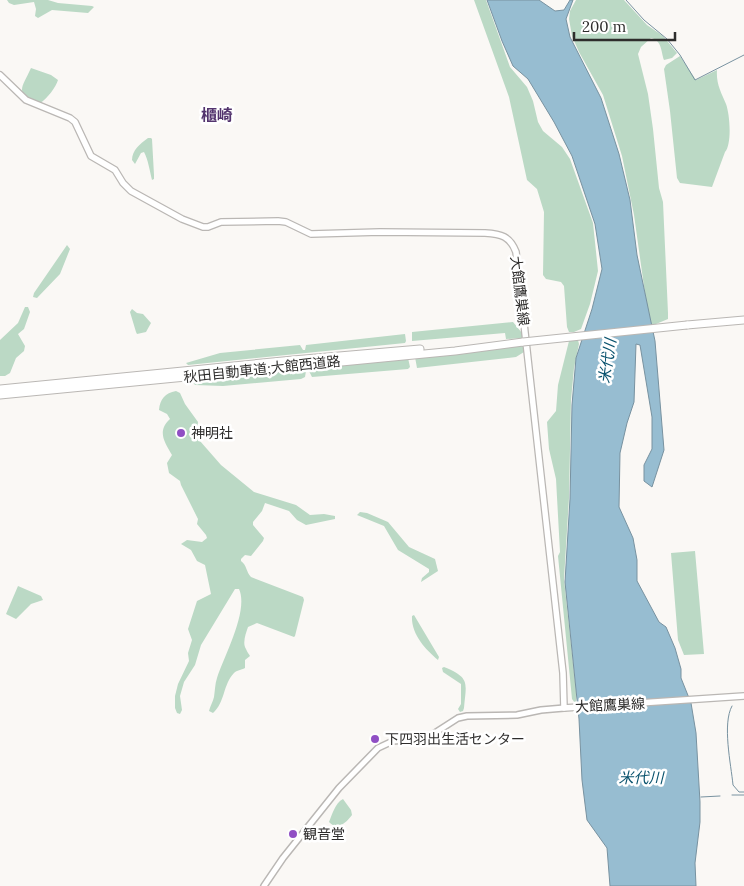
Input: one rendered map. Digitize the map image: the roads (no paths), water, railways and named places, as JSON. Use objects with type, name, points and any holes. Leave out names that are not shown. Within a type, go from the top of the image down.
[{"type":"highway","name":"秋田自動車道;大館西道路","points":[[0,395],[744,320]]},
{"type":"highway","name":"秋田自動車道;大館西道路","points":[[0,389],[342,355],[523,342]]},
{"type":"main road","name":"大館鷹巣線","points":[[0,75],[26,100],[70,118],[75,122],[91,156],[115,170],[123,183],[131,190],[192,225],[208,227],[221,222],[278,220],[311,234],[380,232],[485,233],[502,235],[513,243],[516,252],[567,708],[744,696]]},
{"type":"street","points":[[264,886],[282,858],[332,797],[378,748],[393,741],[421,739],[430,736],[458,718],[467,716],[517,715],[540,710],[567,708]]},
{"type":"water","name":"米代川","points":[[487,0],[539,0],[555,11],[564,10],[570,0],[573,0],[566,19],[570,37],[601,98],[619,154],[630,200],[637,255],[655,341],[664,450],[652,487],[644,481],[644,465],[652,449],[652,417],[640,345],[636,344],[634,402],[620,453],[619,507],[633,538],[637,560],[637,581],[659,622],[666,627],[675,648],[681,669],[681,678],[691,703],[696,733],[700,802],[700,822],[695,863],[696,886],[610,886],[607,848],[587,820],[565,582],[570,499],[572,405],[576,358],[592,309],[602,269],[595,224],[572,156],[528,79],[513,66]]},
{"type":"waterway","points":[[626,0],[644,20],[667,39],[680,55],[695,80],[744,55]]},
{"type":"waterway","points":[[732,706],[727,733],[733,785],[739,792],[744,792]]},
{"type":"waterway","points":[[732,795],[744,795]]},
{"type":"waterway","points":[[701,797],[720,796]]},
{"type":"place","name":"神明社","points":[[181,433]]},
{"type":"place","name":"下四羽出生活センター","points":[[375,739]]},
{"type":"place","name":"観音堂","points":[[293,834]]},
{"type":"district","name":"櫃崎","points":[[217,115]]}]
